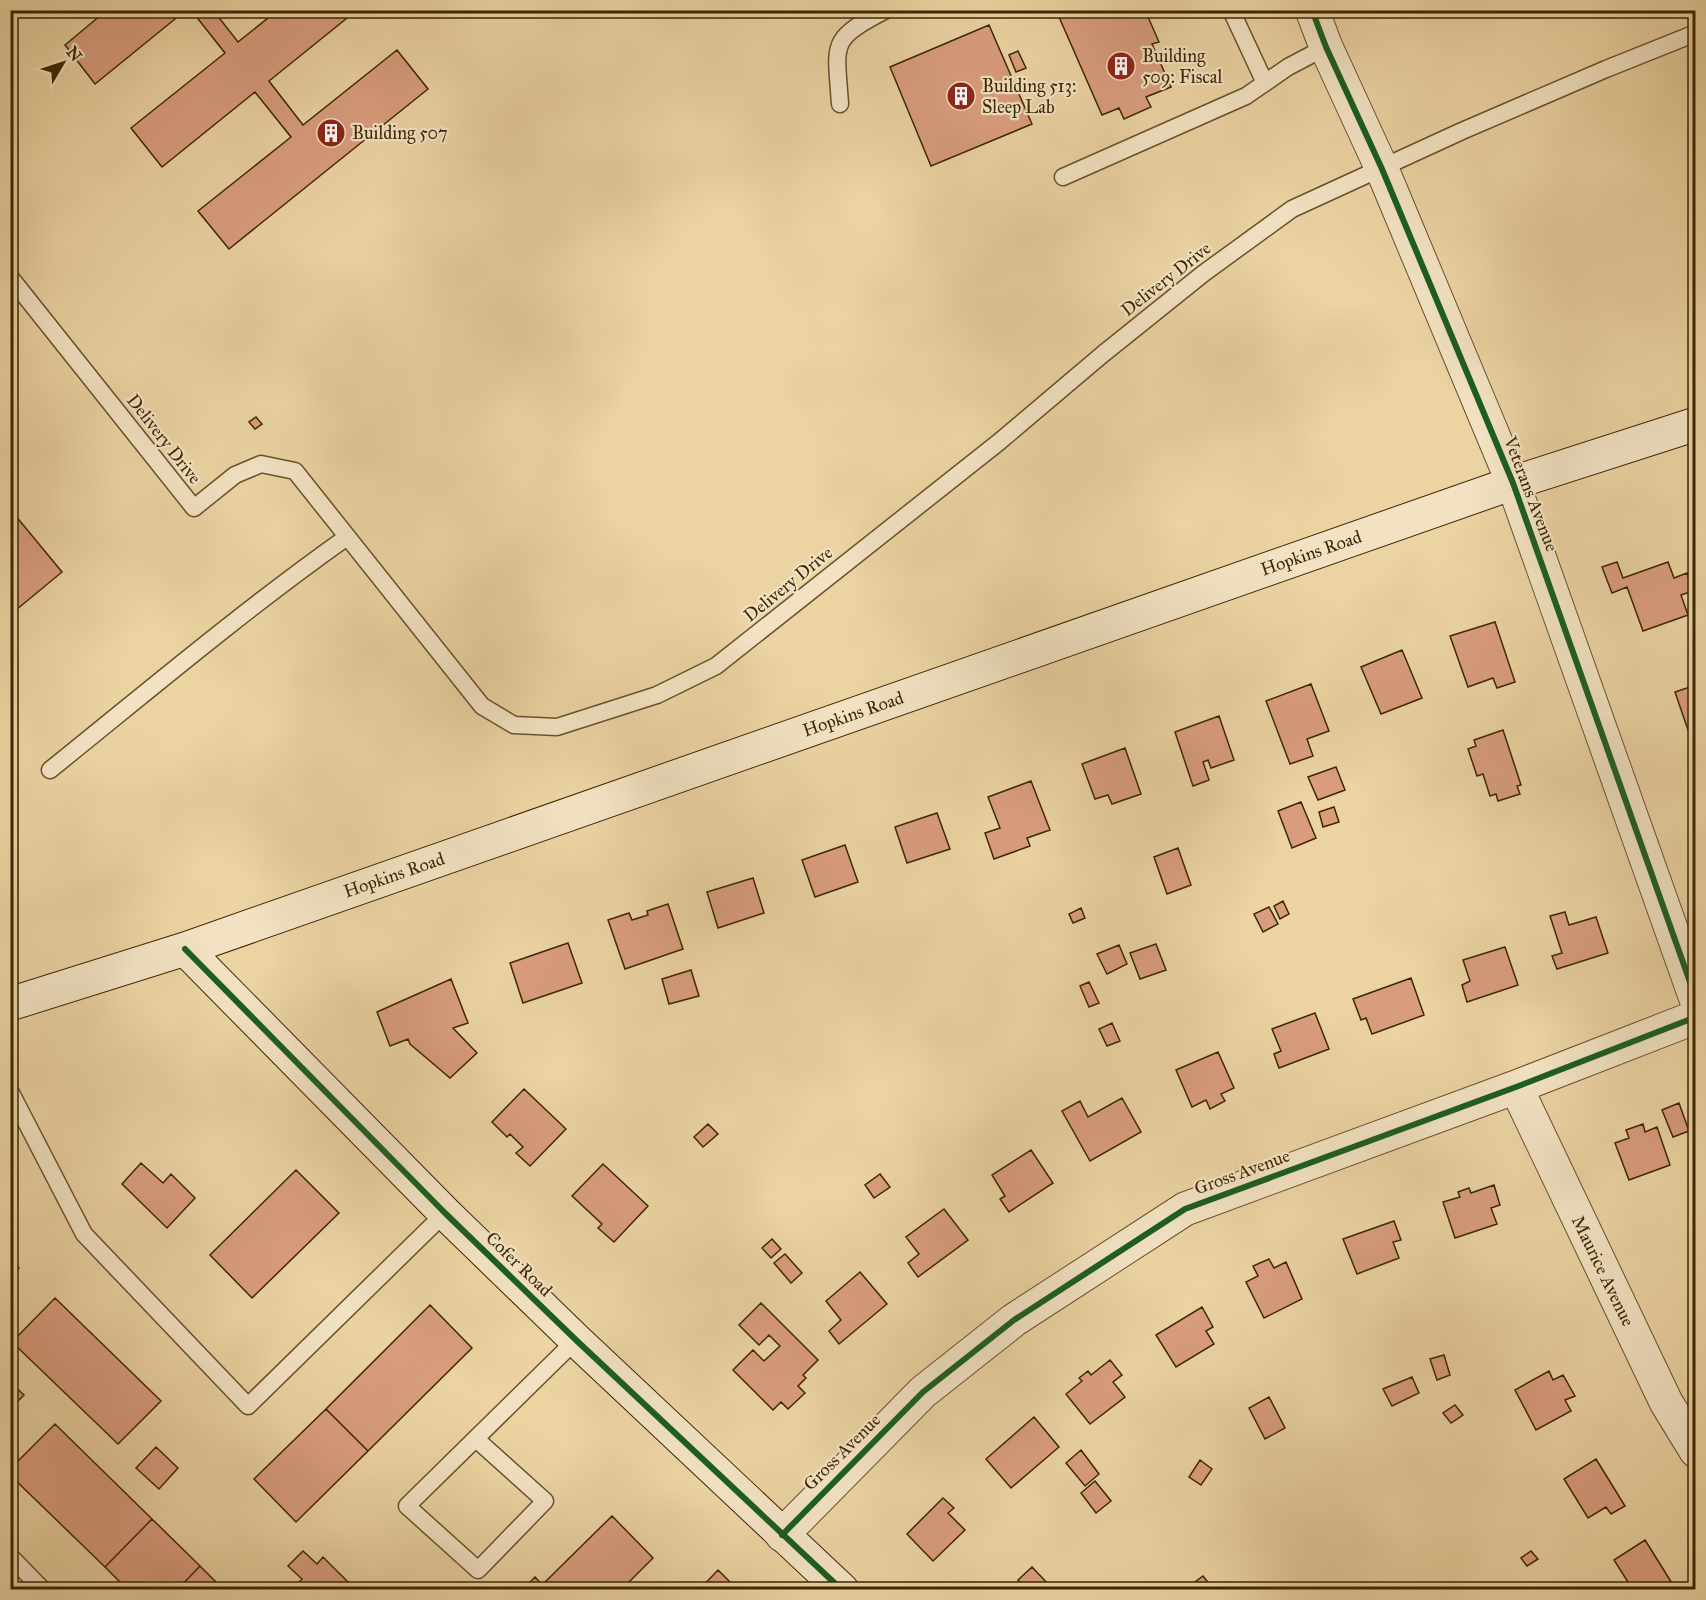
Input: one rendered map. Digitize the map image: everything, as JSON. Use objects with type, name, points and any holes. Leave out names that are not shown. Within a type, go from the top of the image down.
[{"type":"street","name":"Veterans Avenue","points":[[1312,10],[1382,169],[1513,483],[1695,999]]},
{"type":"street","name":"Hopkins Road","points":[[10,1004],[185,948],[1513,483],[1695,424]]},
{"type":"street","name":"Cofer Road","points":[[185,948],[445,1213],[576,1340],[842,1590]]},
{"type":"street","name":"Gross Avenue","points":[[782,1535],[923,1392],[1014,1320],[1185,1209],[1516,1088],[1695,1017]]},
{"type":"street","name":"Maurice Avenue","points":[[1516,1088],[1666,1402],[1695,1451]]},
{"type":"lane","points":[[840,104],[836,54],[838,44],[844,36],[886,10]]},
{"type":"lane","points":[[1232,10],[1265,83]]},
{"type":"lane","name":"Delivery Drive","points":[[10,277],[194,508],[235,475],[261,464],[295,471],[482,706],[514,725],[557,727],[657,695],[716,666],[999,442],[1204,273],[1292,209],[1524,104],[1695,33]]},
{"type":"lane","points":[[1063,177],[1246,96],[1288,67],[1326,46]]},
{"type":"lane","points":[[50,770],[221,630],[287,579],[347,537]]},
{"type":"lane","points":[[10,1091],[84,1234],[248,1406],[445,1213]]},
{"type":"lane","points":[[476,1439],[545,1501],[478,1570],[407,1506],[576,1340]]},
{"type":"lane","points":[[10,1561],[13,1559],[43,1590]]},
{"type":"building","points":[[107,10],[186,10],[95,84],[65,45]]},
{"type":"building","name":"Building 507","points":[[191,10],[213,10],[238,42],[278,10],[357,10],[269,81],[303,125],[397,50],[428,89],[229,249],[198,211],[291,137],[255,92],[162,167],[131,128],[225,53]]},
{"type":"building","name":"Building 509: Fiscal","points":[[1056,10],[1145,10],[1159,42],[1152,44],[1171,87],[1146,97],[1151,107],[1124,119],[1119,108],[1102,115]]},
{"type":"building","name":"Building 513: Sleep Lab","points":[[989,25],[1032,124],[931,166],[890,67]]},
{"type":"building","points":[[1018,51],[1026,68],[1016,72],[1009,55]]},
{"type":"building","points":[[256,417],[262,424],[255,429],[249,422]]},
{"type":"building","points":[[10,509],[62,572],[10,615]]},
{"type":"building","points":[[1617,562],[1623,578],[1668,562],[1674,578],[1687,573],[1693,591],[1681,595],[1688,615],[1643,631],[1627,587],[1612,593],[1602,567]]},
{"type":"building","points":[[1495,622],[1515,682],[1497,688],[1493,678],[1468,687],[1450,636]]},
{"type":"building","points":[[1402,650],[1422,698],[1381,714],[1361,667]]},
{"type":"building","points":[[1311,684],[1329,731],[1307,739],[1313,756],[1290,764],[1266,701]]},
{"type":"building","points":[[1696,685],[1696,730],[1689,733],[1675,692]]},
{"type":"building","points":[[1219,716],[1234,760],[1211,768],[1208,760],[1203,762],[1209,780],[1193,786],[1175,732]]},
{"type":"building","points":[[1503,730],[1521,785],[1517,786],[1520,794],[1498,801],[1496,794],[1490,796],[1483,774],[1477,776],[1468,749],[1476,746],[1474,740]]},
{"type":"building","points":[[1125,748],[1141,794],[1112,804],[1108,795],[1095,799],[1082,764]]},
{"type":"building","points":[[1336,767],[1345,790],[1318,800],[1308,777]]},
{"type":"building","points":[[1031,781],[1050,830],[1027,838],[1030,846],[994,859],[985,833],[1000,828],[988,797]]},
{"type":"building","points":[[1301,802],[1316,838],[1292,848],[1278,811]]},
{"type":"building","points":[[1334,807],[1339,822],[1323,827],[1319,812]]},
{"type":"building","points":[[937,813],[950,849],[907,863],[895,827]]},
{"type":"building","points":[[845,845],[858,882],[815,897],[802,860]]},
{"type":"building","points":[[1178,848],[1191,885],[1167,894],[1154,857]]},
{"type":"building","points":[[753,878],[764,913],[718,928],[707,892]]},
{"type":"building","points":[[1283,901],[1289,914],[1280,919],[1274,906]]},
{"type":"building","points":[[668,904],[683,949],[625,969],[608,920],[629,913],[632,920],[648,915],[647,911]]},
{"type":"building","points":[[1269,907],[1278,924],[1263,932],[1254,914]]},
{"type":"building","points":[[1081,908],[1085,918],[1073,923],[1069,914]]},
{"type":"building","points":[[1565,912],[1569,925],[1596,917],[1608,953],[1557,969],[1552,956],[1562,953],[1550,916]]},
{"type":"building","points":[[568,943],[582,983],[523,1003],[510,963]]},
{"type":"building","points":[[1156,944],[1166,970],[1140,979],[1130,953]]},
{"type":"building","points":[[1119,945],[1127,964],[1107,974],[1097,954]]},
{"type":"building","points":[[1505,947],[1518,985],[1467,1002],[1462,985],[1470,981],[1463,960]]},
{"type":"building","points":[[691,970],[699,996],[669,1004],[662,979]]},
{"type":"building","points":[[1411,978],[1424,1015],[1372,1034],[1366,1018],[1361,1020],[1353,999]]},
{"type":"building","points":[[451,979],[468,1023],[453,1028],[477,1053],[450,1078],[410,1044],[408,1039],[390,1046],[377,1012]]},
{"type":"building","points":[[1089,982],[1099,1003],[1089,1007],[1080,986]]},
{"type":"building","points":[[1315,1013],[1329,1049],[1279,1068],[1274,1054],[1281,1051],[1272,1029]]},
{"type":"building","points":[[1112,1023],[1120,1041],[1107,1046],[1099,1029]]},
{"type":"building","points":[[1218,1052],[1234,1088],[1221,1094],[1225,1101],[1210,1109],[1206,1100],[1192,1107],[1176,1070]]},
{"type":"building","points":[[524,1089],[566,1129],[530,1166],[516,1153],[523,1147],[510,1134],[507,1137],[492,1122]]},
{"type":"building","points":[[1122,1098],[1141,1132],[1090,1161],[1062,1111],[1080,1101],[1088,1117]]},
{"type":"building","points":[[1679,1103],[1689,1131],[1673,1137],[1662,1110]]},
{"type":"building","points":[[708,1124],[718,1134],[703,1147],[694,1137]]},
{"type":"building","points":[[1643,1124],[1645,1132],[1657,1127],[1670,1165],[1629,1180],[1615,1143],[1629,1138],[1626,1130]]},
{"type":"building","points":[[1031,1150],[1053,1183],[1009,1212],[1000,1199],[1005,1196],[992,1175]]},
{"type":"building","points":[[141,1163],[163,1183],[171,1174],[195,1198],[167,1228],[122,1184]]},
{"type":"building","points":[[603,1164],[648,1206],[614,1242],[598,1228],[602,1224],[572,1196]]},
{"type":"building","points":[[296,1170],[339,1213],[252,1298],[210,1255]]},
{"type":"building","points":[[880,1174],[890,1187],[874,1198],[865,1185]]},
{"type":"building","points":[[1494,1185],[1500,1205],[1491,1208],[1497,1224],[1455,1238],[1443,1202],[1460,1197],[1458,1192],[1469,1188],[1471,1193]]},
{"type":"building","points":[[944,1209],[968,1240],[918,1277],[908,1263],[919,1254],[906,1237]]},
{"type":"building","points":[[1394,1221],[1401,1240],[1393,1242],[1399,1258],[1357,1274],[1343,1239]]},
{"type":"building","points":[[772,1239],[781,1249],[771,1258],[762,1248]]},
{"type":"building","points":[[10,1252],[19,1268],[10,1273]]},
{"type":"building","points":[[785,1254],[802,1273],[791,1283],[774,1263]]},
{"type":"building","points":[[1269,1259],[1274,1268],[1286,1262],[1302,1299],[1264,1318],[1246,1282],[1258,1276],[1253,1266]]},
{"type":"building","points":[[860,1272],[887,1304],[839,1344],[829,1331],[841,1320],[826,1301]]},
{"type":"building","points":[[55,1298],[161,1401],[118,1444],[12,1342]]},
{"type":"building","points":[[761,1303],[818,1360],[803,1375],[806,1378],[798,1386],[805,1393],[788,1409],[781,1402],[773,1410],[733,1370],[753,1350],[764,1361],[780,1346],[769,1335],[759,1345],[739,1325]]},
{"type":"building","points":[[430,1305],[472,1348],[368,1451],[326,1409]]},
{"type":"building","points":[[1202,1307],[1213,1327],[1206,1331],[1214,1344],[1176,1367],[1156,1335]]},
{"type":"building","points":[[1444,1355],[1450,1375],[1437,1380],[1430,1359]]},
{"type":"building","points":[[1110,1360],[1122,1375],[1113,1382],[1125,1397],[1090,1424],[1066,1394],[1082,1381],[1079,1378],[1088,1371],[1091,1375]]},
{"type":"building","points":[[1549,1371],[1553,1380],[1563,1375],[1575,1396],[1565,1400],[1571,1411],[1536,1430],[1515,1390]]},
{"type":"building","points":[[1412,1377],[1419,1393],[1392,1406],[1383,1389]]},
{"type":"building","points":[[10,1382],[24,1395],[10,1409]]},
{"type":"building","points":[[1269,1397],[1285,1428],[1265,1439],[1249,1408]]},
{"type":"building","points":[[1455,1405],[1463,1415],[1451,1423],[1443,1413]]},
{"type":"building","points":[[326,1409],[368,1451],[296,1522],[254,1479]]},
{"type":"building","points":[[1034,1417],[1059,1447],[1011,1488],[986,1459]]},
{"type":"building","points":[[55,1424],[152,1519],[105,1567],[10,1475],[10,1469]]},
{"type":"building","points":[[156,1447],[178,1468],[159,1489],[136,1468]]},
{"type":"building","points":[[1081,1450],[1099,1474],[1085,1486],[1066,1463]]},
{"type":"building","points":[[1596,1459],[1625,1506],[1611,1514],[1606,1507],[1588,1518],[1564,1479]]},
{"type":"building","points":[[1200,1460],[1212,1469],[1201,1485],[1189,1477]]},
{"type":"building","points":[[1095,1481],[1111,1501],[1096,1513],[1081,1493]]},
{"type":"building","points":[[943,1498],[954,1508],[948,1513],[965,1530],[933,1561],[907,1534]]},
{"type":"building","points":[[612,1516],[653,1558],[621,1590],[547,1590],[542,1585]]},
{"type":"building","points":[[152,1519],[200,1566],[177,1590],[128,1590],[105,1567]]},
{"type":"building","points":[[1645,1540],[1675,1588],[1673,1590],[1657,1590],[1656,1588],[1633,1590],[1614,1560]]},
{"type":"building","points":[[303,1551],[317,1564],[323,1557],[356,1590],[292,1590],[302,1579],[288,1566]]},
{"type":"building","points":[[1531,1551],[1538,1559],[1527,1566],[1521,1558]]},
{"type":"building","points":[[200,1566],[224,1590],[177,1590]]},
{"type":"building","points":[[1032,1567],[1050,1586],[1046,1590],[1027,1590],[1018,1580]]},
{"type":"building","points":[[718,1570],[738,1590],[699,1590]]},
{"type":"building","points":[[1203,1576],[1214,1590],[1188,1590],[1187,1588]]},
{"type":"building","points":[[535,1577],[547,1590],[522,1590]]},
{"type":"cycle path","points":[[1312,10],[1326,47],[1382,169],[1513,483],[1696,999]]},
{"type":"cycle path","points":[[185,949],[445,1213],[576,1340],[842,1590]]},
{"type":"cycle path","points":[[782,1535],[923,1392],[1014,1320],[1185,1209],[1516,1087],[1696,1017]]},
{"type":"place","name":"Building 509: Fiscal","points":[[1121,66]]},
{"type":"place","name":"Building 513: Sleep Lab","points":[[961,96]]},
{"type":"place","name":"Building 507","points":[[331,133]]}]
